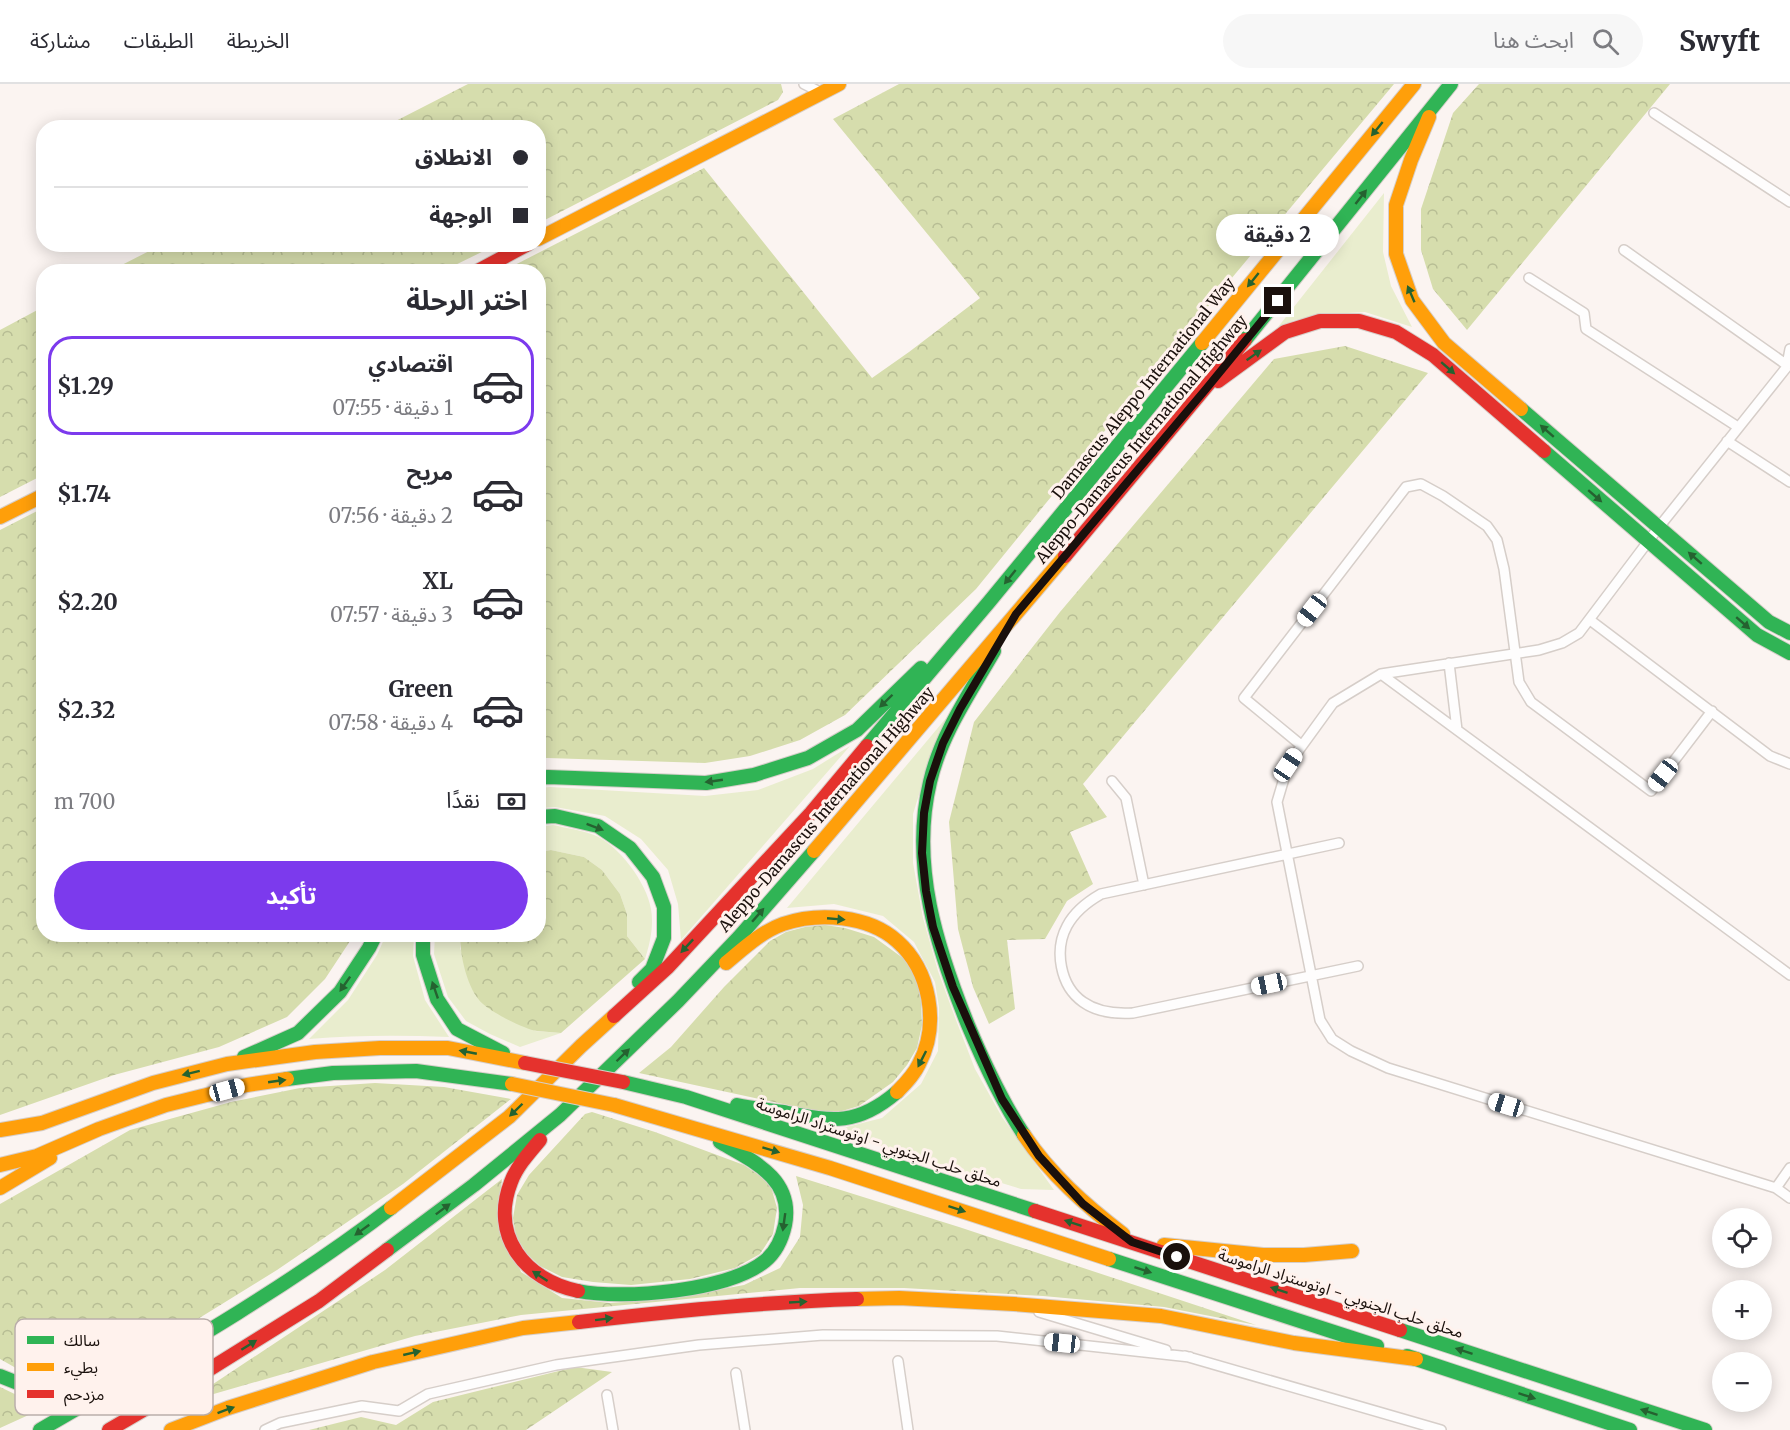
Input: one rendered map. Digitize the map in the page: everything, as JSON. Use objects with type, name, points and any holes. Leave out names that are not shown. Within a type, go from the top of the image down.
[{"type":"main road","points":[[546,235],[839,84]]},
{"type":"main road","name":"Damascus Aleppo International Way","points":[[989,602],[1414,84]]},
{"type":"main road","name":"Aleppo-Damascus International Highway","points":[[213,1367],[319,1301],[474,1185],[560,1115],[678,1001],[739,937],[862,796],[1206,389],[1451,84]]},
{"type":"main road","points":[[1437,101],[1411,160],[1396,206],[1396,254],[1412,300],[1444,343],[1769,622],[1790,633]]},
{"type":"main road","points":[[491,264],[513,252]]},
{"type":"main road","points":[[1206,389],[1286,332],[1320,321],[1359,321],[1396,332],[1433,355],[1757,635],[1790,653]]},
{"type":"main road","points":[[1423,348],[1437,331]]},
{"type":"main road","points":[[0,517],[36,499]]},
{"type":"main road","points":[[546,777],[706,783],[754,775],[808,758],[856,730],[989,602]]},
{"type":"main road","name":"Aleppo-Damascus International Highway","points":[[213,1329],[361,1231],[509,1117],[581,1046],[668,967],[811,813],[989,602]]},
{"type":"main road","points":[[1016,614],[960,709],[943,743],[930,781],[924,813],[922,853],[933,927],[953,987],[1002,1099],[1039,1156],[1058,1178],[1083,1204],[1132,1242],[1263,1255],[1304,1255],[1352,1251]]},
{"type":"main road","points":[[546,817],[555,816],[598,826],[630,848],[653,877],[664,907],[664,938],[652,969],[581,1046]]},
{"type":"main road","points":[[678,1001],[762,934],[793,921],[832,918],[865,923],[879,928],[895,938],[906,949],[922,973],[930,1019],[926,1050],[906,1083],[892,1097],[860,1115],[842,1120],[824,1120],[686,1097]]},
{"type":"main road","points":[[227,1064],[298,1033],[340,992],[372,942]]},
{"type":"main road","points":[[423,942],[423,955],[437,999],[457,1029],[525,1063]]},
{"type":"main road","points":[[0,1130],[42,1123],[153,1083],[227,1064],[315,1052],[380,1048],[448,1048],[525,1063]]},
{"type":"main road","name":"محلق حلب الجنوبي - اوتوستراد الراموسة","points":[[525,1063],[686,1097],[1705,1430]]},
{"type":"main road","points":[[0,1165],[37,1156],[99,1129],[166,1105],[247,1085],[333,1073],[416,1071],[512,1084],[614,1105],[830,1168],[1630,1430]]},
{"type":"main road","points":[[560,1115],[515,1172],[508,1190],[505,1224],[507,1236],[524,1264],[537,1276],[574,1290],[613,1295],[636,1295],[676,1290],[740,1275],[768,1258],[777,1247],[782,1235],[786,1219],[786,1203],[772,1176],[755,1162],[718,1141],[673,1121]]},
{"type":"main road","points":[[0,1188],[99,1129]]},
{"type":"main road","points":[[213,1414],[373,1362],[523,1328],[677,1310],[800,1301],[899,1298],[1014,1304],[1161,1316],[1294,1343],[1416,1359]]},
{"type":"main road","points":[[0,1376],[15,1382]]},
{"type":"main road","name":"Aleppo-Damascus International Highway","points":[[40,1430],[67,1415]]},
{"type":"main road","name":"Aleppo-Damascus International Highway","points":[[109,1430],[135,1415]]},
{"type":"main road","points":[[171,1430],[210,1415]]},
{"type":"street","points":[[804,84],[822,93]]},
{"type":"street","points":[[1654,113],[1790,202]]},
{"type":"street","points":[[1624,250],[1789,364]]},
{"type":"street","points":[[1529,278],[1584,313],[1586,329],[1738,427]]},
{"type":"street","points":[[1790,349],[1789,364],[1659,527],[1579,633],[1562,643],[1539,650],[1381,674],[1333,703],[1288,765],[1277,802],[1320,1020],[1332,1039],[1351,1051],[1388,1068],[1776,1188],[1790,1198]]},
{"type":"street","points":[[1727,441],[1790,482]]},
{"type":"street","points":[[1301,745],[1244,698],[1406,487],[1421,484],[1487,526],[1497,540],[1504,569],[1519,682],[1531,702],[1651,791],[1712,711]]},
{"type":"street","points":[[1590,620],[1770,756],[1790,764]]},
{"type":"street","points":[[1449,663],[1457,730]]},
{"type":"street","points":[[1381,674],[1790,975]]},
{"type":"street","points":[[1112,782],[1126,798],[1144,885]]},
{"type":"street","points":[[1339,843],[1101,894],[1082,906],[1067,926],[1060,965],[1068,985],[1083,1002],[1116,1014],[1133,1013],[1358,966]]},
{"type":"street","points":[[1776,1188],[1790,1168]]},
{"type":"street","points":[[1014,1304],[1441,1430]]},
{"type":"street","points":[[265,1430],[280,1423],[362,1406],[399,1411],[428,1394],[556,1365],[699,1345],[823,1335],[998,1336],[1190,1357]]},
{"type":"street","points":[[898,1360],[908,1430]]},
{"type":"street","points":[[736,1373],[745,1430]]},
{"type":"street","points":[[608,1395],[613,1430]]},
{"type":"green space","points":[[468,84],[781,84],[783,92],[778,100],[546,219],[546,120],[398,120]]},
{"type":"green space","points":[[899,84],[1394,84],[1134,395],[976,589],[845,715],[800,740],[750,756],[705,763],[546,758],[546,264],[517,264],[540,252],[546,252],[546,249],[704,168],[872,378],[980,298],[833,119]]},
{"type":"green space","points":[[1479,84],[1670,84],[1467,330],[1433,289],[1421,250],[1421,209],[1453,113]]},
{"type":"green space","points":[[1384,193],[1383,252],[1391,286],[1412,327],[1365,312],[1329,314],[1295,320],[1278,327]]},
{"type":"green space","points":[[147,252],[482,252],[457,264],[124,264]]},
{"type":"green space","points":[[36,311],[36,479],[0,497],[0,330]]},
{"type":"green space","points":[[1345,346],[1428,373],[1083,784],[1107,817],[1070,832],[1093,884],[1067,901],[1045,939],[1007,940],[1015,1009],[989,1024],[973,987],[958,929],[949,822],[974,722],[1060,612],[1274,359]]},
{"type":"green space","points":[[36,512],[36,942],[349,942],[325,979],[287,1017],[219,1047],[114,1075],[0,1115],[0,530]]},
{"type":"green space","points":[[947,717],[913,814],[913,863],[923,918],[938,971],[975,1069],[1002,1117],[1054,1190],[1021,1189],[831,1131],[882,1118],[921,1084],[938,1051],[939,1007],[935,982],[914,942],[883,916],[834,904],[787,908]]},
{"type":"green space","points":[[850,746],[681,940],[678,904],[668,870],[641,839],[605,816],[555,807],[546,808],[546,787],[705,796],[758,790],[813,769]]},
{"type":"green space","points":[[553,825],[594,835],[612,847],[630,866],[644,888],[652,915],[651,934],[645,959],[627,936],[627,914],[620,894],[602,870],[584,857],[546,851],[546,826]]},
{"type":"green space","points":[[546,851],[584,857],[602,870],[620,894],[627,914],[627,936],[645,959],[561,1033],[537,1031],[524,1027],[483,1004],[477,998],[469,981],[460,943],[546,942]]},
{"type":"green space","points":[[825,925],[845,928],[874,937],[907,961],[920,983],[922,1025],[917,1048],[893,1082],[859,1106],[825,1113],[639,1073],[671,1047],[724,987],[770,941],[786,932]]},
{"type":"green space","points":[[383,942],[414,942],[413,956],[425,1000],[449,1037],[379,1036],[309,1039],[348,1000]]},
{"type":"green space","points":[[435,942],[460,942],[460,949],[535,1031],[561,1033],[520,1047],[466,1021],[448,997],[434,954]]},
{"type":"green space","points":[[375,1083],[444,1087],[511,1099],[403,1184],[277,1270],[198,1319],[15,1319],[15,1367],[0,1359],[0,1204],[130,1130],[231,1102],[300,1088]]},
{"type":"green space","points":[[592,1112],[655,1132],[744,1165],[770,1183],[777,1208],[773,1234],[760,1254],[735,1268],[690,1279],[631,1285],[562,1277],[540,1266],[526,1253],[516,1236],[513,1218],[517,1195],[529,1175],[585,1114]]},
{"type":"green space","points":[[796,1176],[1256,1325],[1164,1307],[1043,1296],[904,1288],[800,1288],[521,1315],[415,1336],[213,1394],[213,1384],[385,1270],[502,1179],[498,1210],[521,1272],[562,1298],[610,1303],[669,1299],[744,1285],[780,1268],[800,1237],[803,1205]]},
{"type":"green space","points":[[575,1367],[612,1372],[526,1430],[309,1430],[361,1417],[396,1425],[433,1402]]},
{"type":"green space","points":[[0,1387],[15,1394],[15,1415],[29,1415],[0,1428]]},
{"type":"traffic: fast","points":[[1245,340],[1451,84]]},
{"type":"traffic: fast","points":[[867,746],[1202,343]]},
{"type":"traffic: fast","points":[[1521,409],[1769,622],[1790,633]]},
{"type":"traffic: fast","points":[[1544,451],[1757,635],[1790,653]]},
{"type":"traffic: fast","points":[[994,651],[957,714],[941,747],[930,782],[923,844],[930,906],[946,966],[968,1025],[987,1067],[1024,1135]]},
{"type":"traffic: fast","points":[[546,777],[706,783],[754,775],[808,758],[857,730],[921,668]]},
{"type":"traffic: fast","points":[[546,817],[555,816],[598,826],[630,848],[653,877],[664,907],[664,938],[652,969],[639,982]]},
{"type":"traffic: fast","points":[[387,1250],[474,1185],[560,1115],[678,1001],[739,937],[814,851]]},
{"type":"traffic: fast","points":[[244,1057],[298,1033],[340,992],[372,942]]},
{"type":"traffic: fast","points":[[423,942],[423,955],[437,999],[457,1029],[503,1053]]},
{"type":"traffic: fast","points":[[287,1079],[333,1073],[416,1071],[512,1084]]},
{"type":"traffic: fast","points":[[623,1082],[686,1097],[1035,1211]]},
{"type":"traffic: fast","points":[[737,1105],[815,1118],[843,1118],[869,1111],[897,1092]]},
{"type":"traffic: fast","points":[[578,1291],[598,1294],[648,1293],[702,1286],[727,1280],[748,1271],[772,1254],[785,1225],[786,1209],[783,1195],[768,1173],[720,1142]]},
{"type":"traffic: fast","points":[[213,1328],[307,1268],[391,1208]]},
{"type":"traffic: fast","points":[[1109,1259],[1377,1346]]},
{"type":"traffic: fast","points":[[1400,1330],[1705,1430]]},
{"type":"traffic: fast","points":[[1407,1356],[1630,1430]]},
{"type":"traffic: fast","points":[[0,1376],[15,1382]]},
{"type":"traffic: fast","points":[[40,1430],[66,1415]]},
{"type":"traffic: slow","points":[[546,235],[839,84]]},
{"type":"traffic: slow","points":[[1202,343],[1414,84]]},
{"type":"traffic: slow","points":[[1429,117],[1396,205],[1396,254],[1412,300],[1444,343],[1521,409]]},
{"type":"traffic: slow","points":[[0,517],[36,499]]},
{"type":"traffic: slow","points":[[814,851],[1065,556]]},
{"type":"traffic: slow","points":[[726,963],[767,931],[783,924],[812,918],[827,917],[857,921],[885,932],[897,941],[908,953],[924,982],[930,1015],[929,1032],[919,1064],[912,1076],[897,1092]]},
{"type":"traffic: slow","points":[[391,1208],[509,1117],[614,1016]]},
{"type":"traffic: slow","points":[[0,1130],[42,1123],[153,1083],[227,1064],[315,1052],[380,1048],[448,1048],[525,1063]]},
{"type":"traffic: slow","points":[[0,1165],[37,1156],[99,1129],[166,1105],[247,1085],[287,1079]]},
{"type":"traffic: slow","points":[[512,1084],[614,1105]]},
{"type":"traffic: slow","points":[[614,1105],[830,1168],[1109,1259]]},
{"type":"traffic: slow","points":[[1024,1135],[1045,1163],[1069,1188],[1123,1234]]},
{"type":"traffic: slow","points":[[0,1188],[50,1158]]},
{"type":"traffic: slow","points":[[1164,1245],[1263,1255],[1304,1255],[1352,1251]]},
{"type":"traffic: slow","points":[[857,1299],[899,1298],[1014,1304],[1161,1316],[1294,1343],[1416,1359]]},
{"type":"traffic: slow","points":[[213,1414],[373,1362],[523,1328],[579,1322]]},
{"type":"traffic: slow","points":[[171,1430],[210,1415]]},
{"type":"traffic: jam","points":[[491,264],[513,252]]},
{"type":"traffic: jam","points":[[1218,381],[1285,332],[1320,321],[1359,321],[1396,332],[1433,355],[1544,451]]},
{"type":"traffic: jam","points":[[1065,556],[1245,340]]},
{"type":"traffic: jam","points":[[614,1016],[668,967],[811,813],[867,746]]},
{"type":"traffic: jam","points":[[525,1063],[623,1082]]},
{"type":"traffic: jam","points":[[540,1140],[520,1165],[511,1182],[506,1202],[505,1220],[509,1237],[517,1253],[542,1277],[578,1291]]},
{"type":"traffic: jam","points":[[1035,1211],[1400,1330]]},
{"type":"traffic: jam","points":[[213,1367],[319,1301],[387,1250]]},
{"type":"traffic: jam","points":[[579,1322],[787,1302],[857,1299]]},
{"type":"traffic: jam","points":[[109,1430],[135,1415]]},
{"type":"route","points":[[1177,1257],[1132,1242],[1083,1204],[1039,1156],[1002,1099],[953,987],[933,927],[922,853],[924,813],[930,781],[943,743],[960,709],[1016,614],[1278,301]]}]
